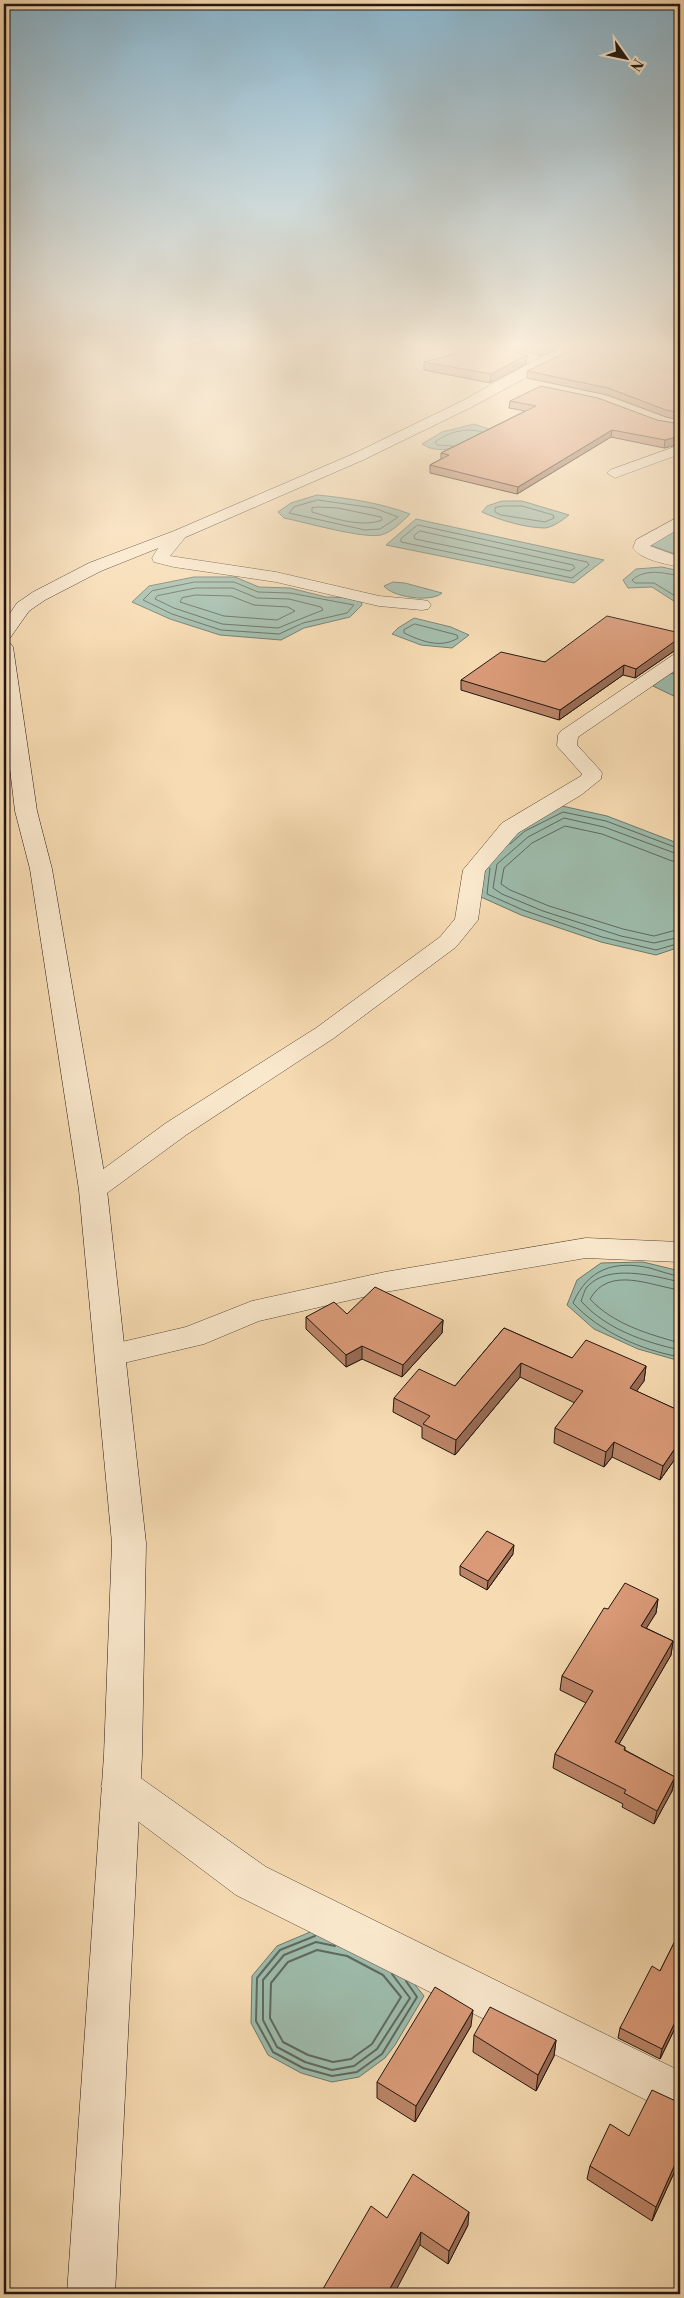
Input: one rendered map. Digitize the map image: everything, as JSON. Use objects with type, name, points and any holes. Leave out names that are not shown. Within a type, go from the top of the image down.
[{"type":"street","points":[[4,634],[24,607],[39,596],[95,567],[180,534],[368,452]]},
{"type":"street","points":[[615,473],[675,452]]},
{"type":"street","points":[[658,459],[680,466]]},
{"type":"street","points":[[680,521],[642,543],[641,548],[647,552],[680,562]]},
{"type":"street","points":[[180,534],[168,545],[160,558],[174,562],[276,577],[379,601],[422,605]]},
{"type":"street","points":[[4,647],[26,811],[41,869],[93,1190],[129,1543],[121,1786],[91,2294]]},
{"type":"street","points":[[93,1190],[176,1129],[325,1033],[448,942],[466,920],[474,870],[510,828],[574,792],[591,779],[592,774],[567,746],[568,735],[680,659]]},
{"type":"street","points":[[111,1355],[193,1336],[252,1312],[385,1282],[586,1248],[680,1252]]},
{"type":"street","points":[[121,1786],[251,1881],[680,2095]]},
{"type":"water","points":[[317,495],[364,501],[410,514],[389,532],[372,536],[284,518],[278,512],[291,503]]},
{"type":"water","points":[[502,501],[522,501],[569,515],[555,525],[545,528],[513,523],[482,512],[487,506]]},
{"type":"water","points":[[416,519],[604,560],[574,583],[386,545]]},
{"type":"water","points":[[680,524],[680,556],[650,545]]},
{"type":"water","points":[[662,567],[680,571],[680,605],[652,587],[628,588],[623,580],[636,569]]},
{"type":"water","points":[[194,577],[235,577],[259,587],[290,588],[326,597],[360,598],[362,605],[350,617],[304,628],[281,640],[220,635],[170,619],[132,602],[149,586]]},
{"type":"water","points":[[393,582],[405,583],[442,593],[429,598],[403,596],[388,590],[384,586]]},
{"type":"water","points":[[414,618],[451,627],[469,635],[452,648],[421,645],[392,634]]},
{"type":"water","points":[[680,672],[680,699],[653,686],[669,674]]},
{"type":"water","points":[[562,806],[607,816],[680,844],[680,947],[656,955],[601,942],[521,915],[481,897],[486,859],[522,827]]},
{"type":"water","points":[[643,1262],[680,1271],[680,1361],[638,1349],[594,1329],[567,1305],[577,1280],[601,1263]]},
{"type":"water","points":[[315,1930],[395,1960],[424,1996],[395,2045],[385,2058],[359,2077],[332,2082],[301,2073],[268,2055],[251,2023],[252,1976],[277,1946]]},
{"type":"building","points":[[575,452],[518,487],[430,465],[449,455],[441,453]]},
{"type":"building","points":[[607,616],[680,633],[680,635],[675,639],[678,639],[636,669],[624,665],[560,710],[461,680],[501,652],[545,662]]},
{"type":"building","points":[[375,1287],[443,1320],[403,1365],[362,1346],[346,1355],[306,1317],[334,1302],[347,1314]]},
{"type":"building","points":[[504,1328],[572,1358],[586,1340],[646,1366],[630,1388],[680,1411],[680,1441],[663,1466],[614,1442],[606,1452],[555,1428],[583,1391],[521,1363],[456,1440],[423,1424],[430,1416],[394,1398],[419,1369],[455,1386]]},
{"type":"building","points":[[487,1531],[514,1545],[488,1581],[460,1566]]},
{"type":"building","points":[[625,1583],[658,1599],[641,1626],[673,1641],[615,1742],[625,1747],[624,1750],[675,1777],[657,1811],[624,1793],[626,1790],[555,1754],[593,1691],[562,1676],[604,1608],[608,1609]]},
{"type":"building","points":[[680,1931],[680,2012],[662,2049],[620,2028],[652,1966],[660,1971]]},
{"type":"building","points":[[435,1987],[473,2010],[416,2106],[377,2082]]},
{"type":"building","points":[[490,2007],[556,2040],[538,2075],[474,2035]]},
{"type":"building","points":[[652,2090],[680,2103],[680,2153],[656,2207],[590,2166],[610,2124],[629,2136]]},
{"type":"building","points":[[413,2174],[469,2212],[449,2251],[421,2232],[387,2294],[320,2294],[371,2206],[387,2218]]}]
